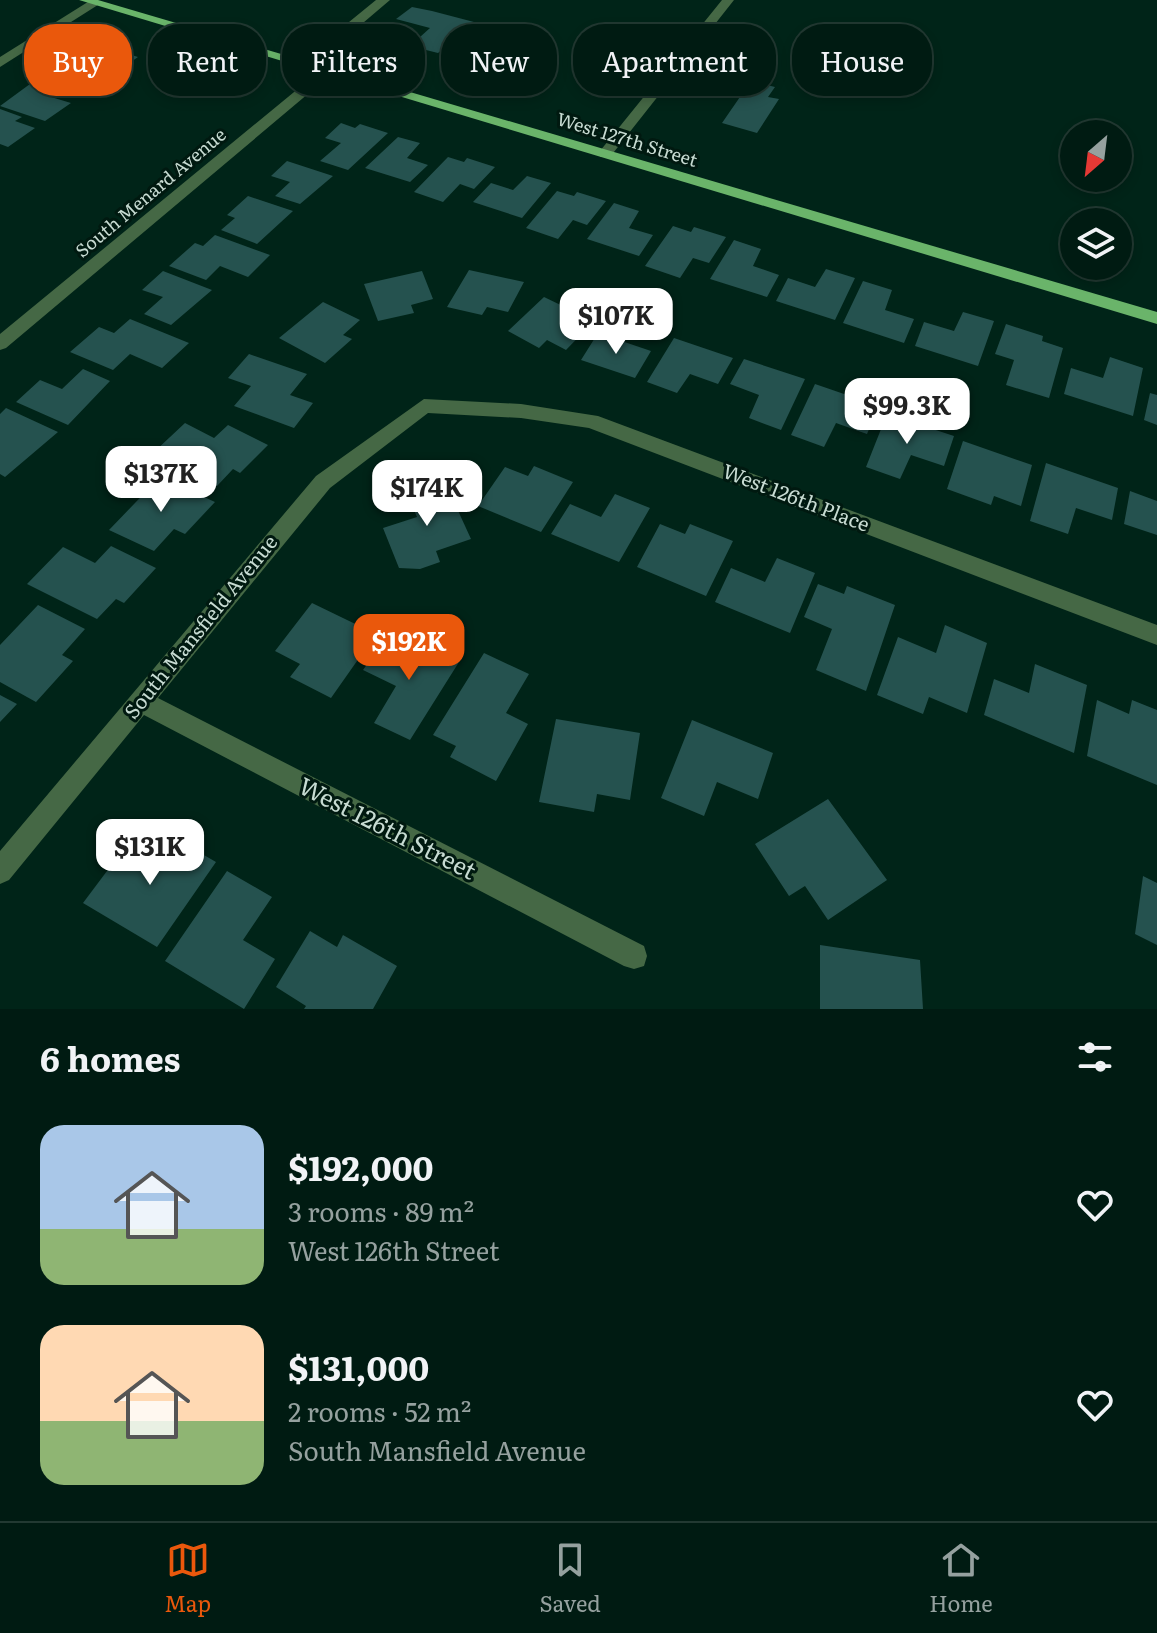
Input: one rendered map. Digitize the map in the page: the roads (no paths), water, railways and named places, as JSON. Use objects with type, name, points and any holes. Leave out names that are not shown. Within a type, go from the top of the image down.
[{"type":"main road","name":"West 127th Street","points":[[90,1],[282,58]]},
{"type":"main road","name":"West 127th Street","points":[[408,96],[1157,318]]},
{"type":"street","points":[[355,24],[384,0]]},
{"type":"street","points":[[605,154],[728,0]]},
{"type":"street","points":[[0,63],[90,1]]},
{"type":"street","name":"South Menard Avenue","points":[[0,344],[298,96]]},
{"type":"street","name":"West 126th Place","points":[[424,406],[521,411],[591,421],[1157,635]]},
{"type":"street","name":"South Mansfield Avenue","points":[[0,871],[323,482],[424,406]]},
{"type":"street","name":"West 126th Street","points":[[141,701],[634,956]]}]
